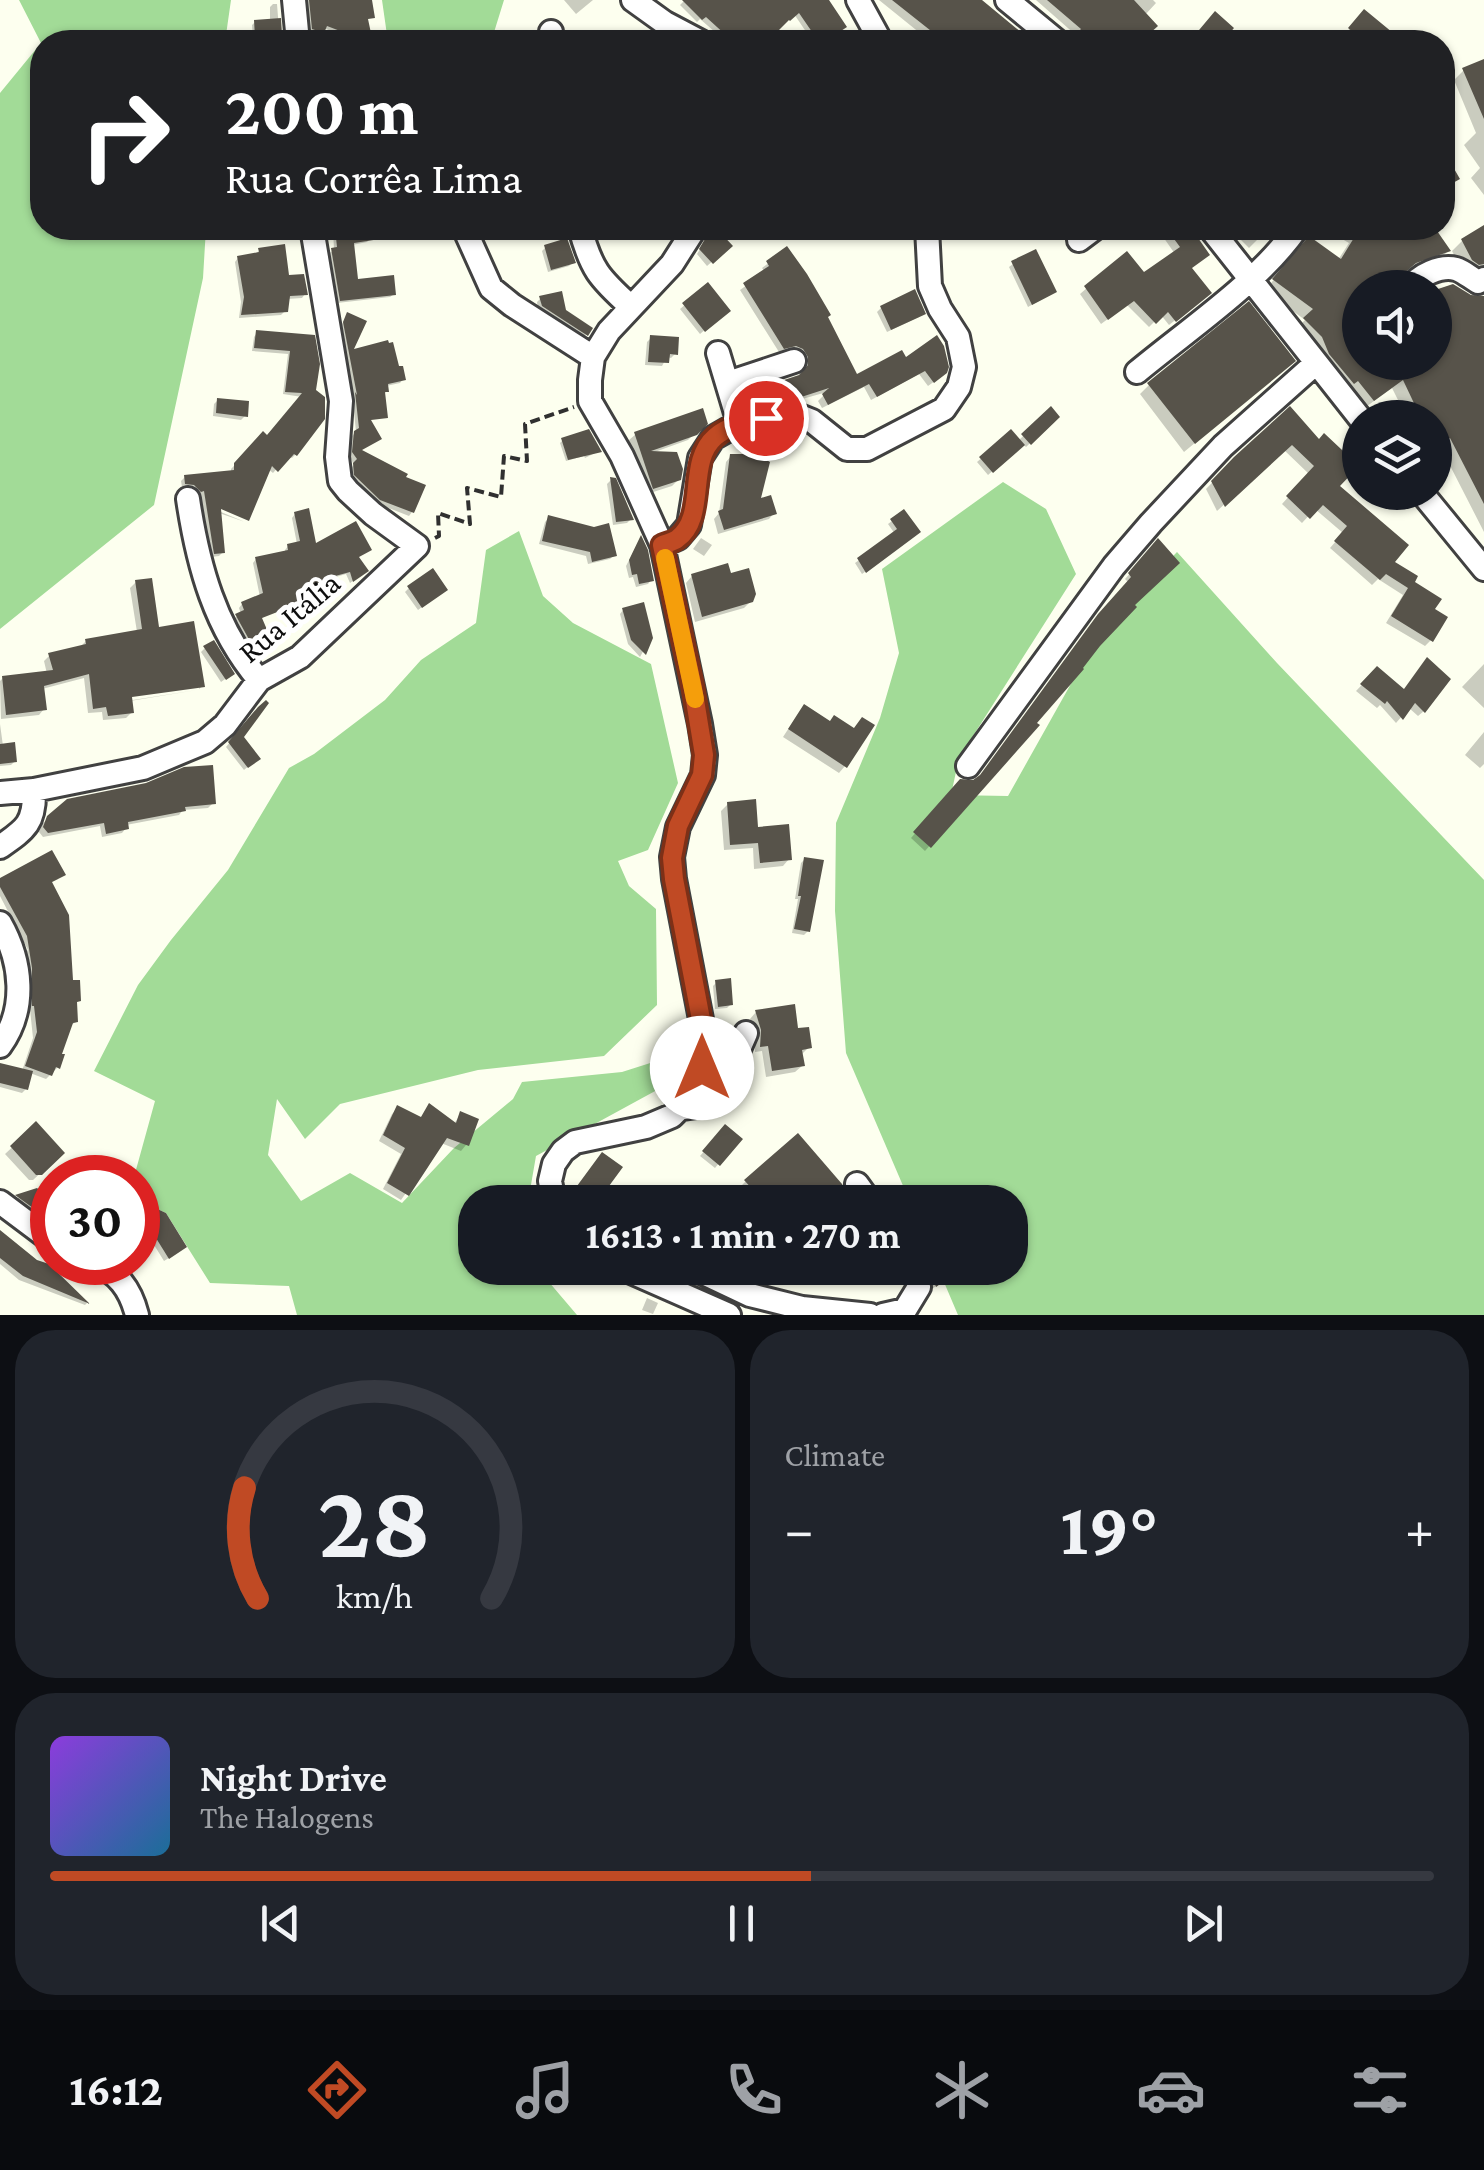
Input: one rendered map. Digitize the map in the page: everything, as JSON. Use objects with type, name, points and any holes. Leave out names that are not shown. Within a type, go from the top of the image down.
[{"type":"street","points":[[294,0],[297,30]]},
{"type":"street","points":[[633,0],[678,30]]},
{"type":"street","points":[[858,0],[874,30]]},
{"type":"street","points":[[1008,0],[1044,30]]},
{"type":"street","points":[[314,240],[341,401],[337,457],[340,481],[372,514],[417,546]]},
{"type":"street","points":[[469,240],[491,288],[593,357]]},
{"type":"street","points":[[583,240],[588,258],[602,281],[630,306]]},
{"type":"street","points":[[551,1185],[554,1164],[575,1142],[646,1127],[672,1116],[695,1092],[702,1068],[705,1040],[672,858],[678,826],[702,775],[704,755],[693,688],[662,545],[622,456],[590,401],[593,357],[608,330],[672,264],[687,240]]},
{"type":"street","points":[[662,545],[678,538],[689,525],[700,458],[714,438],[742,422],[792,413],[812,422],[847,449],[867,449],[944,408],[959,387],[964,367],[958,337],[930,286],[927,240]]},
{"type":"street","points":[[1217,240],[1244,285],[1346,400]]},
{"type":"street","points":[[1137,372],[1244,285],[1289,240]]},
{"type":"street","points":[[1440,270],[1458,269],[1478,282],[1484,279]]},
{"type":"street","points":[[718,353],[742,422]]},
{"type":"street","points":[[728,383],[794,361]]},
{"type":"street","points":[[968,766],[1138,537],[1223,446],[1316,363]]},
{"type":"street","points":[[188,500],[205,583],[232,642],[259,680]]},
{"type":"street","points":[[1436,510],[1484,569]]},
{"type":"street","name":"Rua Itália","points":[[0,793],[143,768],[205,742],[225,726],[259,680],[300,657],[417,546]]},
{"type":"street","points":[[0,847],[29,824],[35,808],[34,790]]},
{"type":"street","points":[[0,924],[12,946],[19,992],[10,1033],[0,1046]]},
{"type":"street","points":[[679,1108],[704,1105],[723,1086],[746,1034]]},
{"type":"street","points":[[0,1202],[30,1224]]},
{"type":"street","points":[[125,1285],[137,1315]]},
{"type":"street","points":[[664,1285],[729,1315]]},
{"type":"street","points":[[729,1285],[750,1295],[802,1308],[870,1315]]},
{"type":"street","points":[[882,1315],[905,1310],[918,1285]]},
{"type":"path","points":[[417,546],[439,536],[438,513],[470,524],[467,488],[501,497],[504,456],[527,462],[526,424],[590,401]]},
{"type":"green space","points":[[19,0],[231,0],[227,30],[34,30]]},
{"type":"green space","points":[[382,0],[504,0],[495,30],[386,30]]},
{"type":"green space","points":[[30,56],[30,240],[205,240],[203,278],[154,505],[0,629],[0,93]]},
{"type":"green space","points":[[1003,482],[1046,509],[1076,574],[959,758],[951,795],[1008,796],[1100,632],[1177,552],[1484,880],[1484,1315],[958,1315],[945,1285],[1028,1285],[1028,1185],[903,1185],[846,1053],[835,911],[836,823],[880,718],[899,653],[882,569]]},
{"type":"green space","points":[[519,531],[543,596],[573,623],[651,664],[678,783],[648,850],[618,861],[629,886],[656,909],[657,1005],[604,1056],[478,1070],[340,1104],[305,1139],[277,1099],[268,1155],[301,1201],[350,1173],[402,1203],[454,1148],[513,1099],[522,1082],[622,1072],[666,1058],[668,1084],[536,1156],[531,1185],[458,1185],[458,1285],[551,1285],[577,1315],[297,1315],[289,1286],[210,1283],[166,1213],[160,1210],[160,1155],[140,1155],[155,1101],[94,1071],[138,985],[228,870],[289,768],[314,754],[385,700],[421,660],[476,623],[486,550]]},
{"type":"building","points":[[309,0],[372,0],[375,18],[368,19],[370,30],[338,30],[327,26],[325,30],[312,29]]},
{"type":"building","points":[[682,0],[829,0],[847,27],[811,30],[799,13],[779,30],[720,30],[706,17],[702,20]]},
{"type":"building","points":[[892,0],[982,0],[1018,30],[930,30]]},
{"type":"building","points":[[1047,0],[1134,0],[1158,26],[1154,30],[1081,29]]},
{"type":"building","points":[[1364,9],[1389,30],[1350,30],[1348,28]]},
{"type":"building","points":[[1215,11],[1234,28],[1232,30],[1199,30]]},
{"type":"building","points":[[281,18],[282,30],[255,30],[254,20]]},
{"type":"building","points":[[1484,59],[1484,119],[1462,68]]},
{"type":"building","points":[[1484,225],[1484,264],[1479,265],[1461,239]]},
{"type":"building","points":[[336,240],[374,240],[354,243],[358,279],[394,275],[396,295],[340,301],[331,248],[337,247]]},
{"type":"building","points":[[568,240],[576,263],[551,270],[544,245]]},
{"type":"building","points":[[704,240],[727,240],[733,246],[713,264],[699,249]]},
{"type":"building","points":[[1175,240],[1199,240],[1210,255],[1192,268],[1212,293],[1176,322],[1168,312],[1156,324],[1134,301],[1108,320],[1084,286],[1127,251],[1144,272],[1180,247]]},
{"type":"building","points":[[1306,240],[1315,240],[1341,259],[1353,240],[1443,240],[1451,251],[1416,263],[1408,270],[1342,270],[1342,370],[1322,337],[1303,318],[1313,309],[1272,279]]},
{"type":"building","points":[[285,244],[289,275],[304,274],[308,295],[290,296],[288,312],[241,315],[244,297],[237,256]]},
{"type":"building","points":[[787,246],[831,315],[828,317],[857,374],[902,350],[906,357],[937,335],[944,346],[947,373],[934,383],[925,371],[877,397],[869,384],[828,405],[822,394],[829,388],[795,399],[749,405],[746,393],[799,375],[808,365],[803,349],[784,349],[743,283],[769,266],[766,261]]},
{"type":"building","points":[[1036,249],[1057,292],[1032,305],[1011,261]]},
{"type":"building","points":[[708,282],[731,311],[705,332],[682,303]]},
{"type":"building","points":[[1452,284],[1471,295],[1484,296],[1484,504],[1452,442],[1452,400],[1412,400],[1403,380],[1452,380]]},
{"type":"building","points":[[915,289],[926,314],[891,330],[880,306]]},
{"type":"building","points":[[562,291],[566,310],[593,328],[588,336],[542,306],[539,296]]},
{"type":"building","points":[[1249,301],[1296,361],[1195,444],[1147,383]]},
{"type":"building","points":[[347,312],[367,321],[354,349],[388,340],[393,342],[399,366],[403,366],[406,380],[388,384],[389,392],[385,392],[388,418],[371,420],[382,439],[362,450],[426,485],[414,513],[380,500],[354,475],[354,431],[359,428],[343,322]]},
{"type":"building","points":[[256,330],[315,335],[320,364],[316,390],[325,397],[325,419],[297,456],[294,454],[278,472],[272,466],[249,521],[221,509],[225,553],[214,554],[204,491],[185,484],[184,475],[234,470],[234,463],[263,431],[267,435],[302,393],[285,392],[290,351],[254,348]]},
{"type":"building","points":[[650,335],[679,337],[678,355],[670,354],[669,363],[648,362]]},
{"type":"building","points":[[1351,380],[1403,380],[1375,400],[1358,381],[1354,384]]},
{"type":"building","points":[[217,398],[249,401],[248,417],[216,413]]},
{"type":"building","points":[[1051,406],[1060,417],[1031,445],[1021,434]]},
{"type":"building","points":[[1290,406],[1319,439],[1324,433],[1342,450],[1342,510],[1368,510],[1409,545],[1395,562],[1418,576],[1415,582],[1442,599],[1435,609],[1448,617],[1433,642],[1391,616],[1408,588],[1386,574],[1380,580],[1334,541],[1347,526],[1323,505],[1310,519],[1286,496],[1314,466],[1292,445],[1225,507],[1211,481]]},
{"type":"building","points":[[703,408],[708,424],[697,435],[651,451],[677,452],[683,469],[681,480],[653,489],[634,432]]},
{"type":"building","points":[[589,429],[602,452],[568,460],[561,438]]},
{"type":"building","points":[[1011,429],[1025,445],[993,473],[979,457]]},
{"type":"building","points":[[730,454],[756,454],[770,462],[761,498],[771,495],[777,514],[724,530],[718,511],[723,509]]},
{"type":"building","points":[[610,477],[616,478],[634,520],[616,522]]},
{"type":"building","points":[[309,508],[316,543],[356,521],[372,550],[359,557],[369,571],[353,582],[350,572],[324,579],[326,586],[305,591],[308,600],[262,618],[268,632],[251,643],[235,614],[244,610],[241,602],[263,593],[255,557],[288,550],[287,544],[300,541],[294,512]]},
{"type":"building","points":[[904,509],[921,532],[866,573],[857,558],[897,529],[890,519]]},
{"type":"building","points":[[548,515],[594,527],[609,523],[617,556],[592,562],[590,552],[542,541]]},
{"type":"building","points":[[641,535],[654,581],[639,584],[629,560]]},
{"type":"building","points":[[1158,538],[1180,563],[1135,605],[1037,723],[1040,725],[931,848],[913,832],[960,779],[973,780],[980,775]]},
{"type":"building","points":[[728,563],[731,573],[749,568],[756,594],[753,602],[702,617],[691,574]]},
{"type":"building","points":[[433,568],[448,590],[422,608],[407,586]]},
{"type":"building","points":[[152,578],[159,627],[194,621],[205,687],[132,697],[134,713],[108,716],[106,707],[93,709],[89,674],[44,686],[47,710],[6,715],[2,676],[53,670],[48,653],[86,644],[85,639],[142,629],[135,580]]},
{"type":"building","points":[[644,602],[653,638],[646,655],[631,640],[622,608]]},
{"type":"building","points":[[214,640],[235,674],[226,680],[203,646]]},
{"type":"building","points":[[1427,657],[1451,679],[1425,713],[1415,703],[1403,720],[1387,701],[1385,704],[1360,684],[1377,666],[1404,689]]},
{"type":"building","points":[[266,700],[269,703],[244,737],[261,759],[248,768],[228,742]]},
{"type":"building","points":[[804,704],[830,721],[834,715],[854,728],[862,717],[875,725],[847,768],[788,729]]},
{"type":"building","points":[[15,742],[17,762],[0,764],[0,744]]},
{"type":"building","points":[[213,765],[216,804],[185,807],[186,811],[128,822],[129,829],[106,834],[104,823],[48,833],[43,827],[47,816],[67,799],[146,783],[184,767]]},
{"type":"building","points":[[756,799],[758,827],[789,824],[792,860],[760,863],[758,843],[730,845],[727,802]]},
{"type":"building","points":[[52,850],[66,875],[52,882],[69,915],[73,980],[80,980],[81,1001],[77,1002],[78,1022],[73,1023],[60,1069],[56,1067],[52,1076],[25,1066],[37,1032],[32,968],[27,936],[0,887],[0,878]]},
{"type":"building","points":[[804,857],[824,860],[810,932],[794,929]]},
{"type":"building","points":[[731,978],[733,1005],[718,1007],[715,980]]},
{"type":"building","points":[[795,1004],[798,1028],[809,1027],[812,1048],[802,1050],[805,1066],[772,1071],[768,1046],[760,1047],[761,1030],[755,1010]]},
{"type":"building","points":[[0,1063],[33,1071],[28,1090],[0,1083]]},
{"type":"building","points":[[429,1103],[456,1123],[460,1111],[479,1119],[469,1146],[447,1138],[409,1196],[387,1183],[405,1148],[383,1135],[397,1105],[421,1117]]},
{"type":"building","points":[[36,1121],[65,1153],[30,1155],[30,1168],[10,1146]]},
{"type":"building","points":[[725,1124],[743,1139],[720,1166],[702,1151]]},
{"type":"building","points":[[798,1133],[843,1185],[749,1185],[744,1180]]},
{"type":"building","points":[[602,1152],[623,1167],[610,1185],[578,1185]]},
{"type":"building","points":[[30,1190],[30,1206],[15,1195]]},
{"type":"building","points":[[160,1210],[166,1213],[187,1247],[169,1259],[160,1244]]},
{"type":"building","points":[[0,1230],[30,1254],[30,1279],[23,1276],[0,1258]]},
{"type":"building","points":[[45,1285],[71,1285],[90,1304]]},
{"type":"slow traffic","points":[[665,558],[695,699]]},
{"type":"route","points":[[702,1068],[705,1040],[672,858],[678,826],[702,775],[704,755],[662,545],[678,538],[689,525],[700,458],[714,438],[742,422],[766,418]]}]
